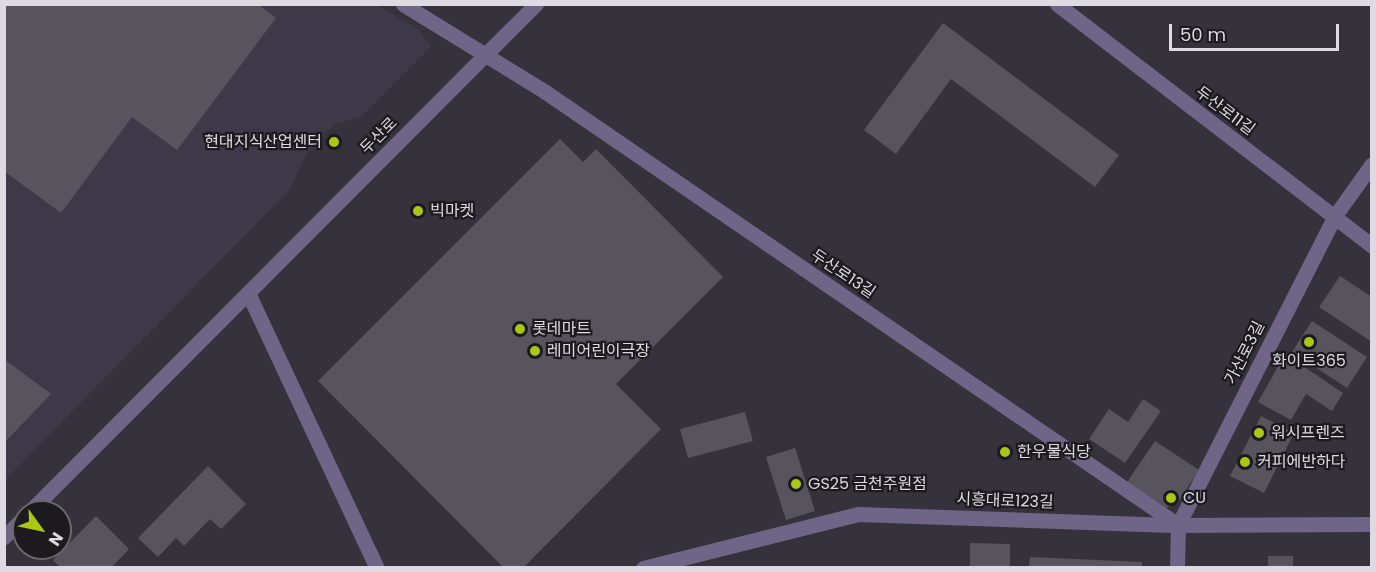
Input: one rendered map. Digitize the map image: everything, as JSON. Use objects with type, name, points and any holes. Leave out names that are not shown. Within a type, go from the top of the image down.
[{"type":"street","name":"두산로13길","points":[[403,4],[487,54],[1178,525]]},
{"type":"street","name":"두산로","points":[[41,500],[536,4]]},
{"type":"street","name":"두산로11길","points":[[1057,4],[1371,246]]},
{"type":"street","name":"가산로3길","points":[[1177,567],[1178,525],[1334,217],[1371,164]]},
{"type":"street","points":[[248,293],[377,567]]},
{"type":"street","name":"시흥대로123길","points":[[644,567],[858,514],[1178,525],[1371,524]]},
{"type":"shaded area","name":"현대지식산업센터","points":[[5,5],[377,5],[419,30],[431,46],[361,117],[334,124],[307,153],[290,189],[5,480]]},
{"type":"building","points":[[4,4],[258,4],[276,18],[177,150],[132,117],[61,213],[4,171]]},
{"type":"building","points":[[943,23],[1119,155],[1095,187],[951,79],[896,154],[864,130]]},
{"type":"building","name":"롯데마트","points":[[560,139],[583,162],[596,149],[723,277],[616,384],[661,429],[523,568],[504,568],[318,381]]},
{"type":"building","points":[[1340,276],[1372,297],[1372,342],[1319,307]]},
{"type":"building","points":[[1312,321],[1367,357],[1347,388],[1292,352]]},
{"type":"building","points":[[1285,354],[1343,393],[1332,411],[1306,394],[1291,420],[1258,402]]},
{"type":"building","points":[[4,359],[51,394],[4,443]]},
{"type":"building","points":[[1143,399],[1161,411],[1125,463],[1089,439],[1109,409],[1128,422]]},
{"type":"building","points":[[745,412],[753,441],[688,458],[680,429]]},
{"type":"building","points":[[1261,416],[1294,433],[1264,493],[1230,476]]},
{"type":"building","points":[[1155,441],[1199,470],[1178,502],[1166,508],[1127,482]]},
{"type":"building","points":[[795,448],[815,511],[786,520],[766,457]]},
{"type":"building","points":[[208,466],[246,504],[221,529],[210,519],[184,546],[176,538],[158,557],[138,538]]},
{"type":"building","points":[[96,516],[129,549],[111,568],[61,568],[53,560],[72,560],[72,541]]},
{"type":"building","points":[[970,543],[1010,544],[1010,568],[970,568]]},
{"type":"building","points":[[1268,556],[1293,556],[1293,568],[1268,568]]},
{"type":"building","points":[[1030,557],[1142,562],[1142,568],[1029,568]]},
{"type":"place","name":"현대지식산업센터","points":[[334,142]]},
{"type":"place","name":"빅마켓","points":[[418,211]]},
{"type":"place","name":"롯데마트","points":[[520,329]]},
{"type":"place","name":"화이트365","points":[[1309,342]]},
{"type":"place","name":"레미어린이극장","points":[[535,351]]},
{"type":"place","name":"워시프렌즈","points":[[1259,433]]},
{"type":"place","name":"한우물식당","points":[[1005,452]]},
{"type":"place","name":"커피에반하다","points":[[1245,462]]},
{"type":"place","name":"GS25 금천주원점","points":[[796,484]]},
{"type":"place","name":"CU","points":[[1171,498]]}]
